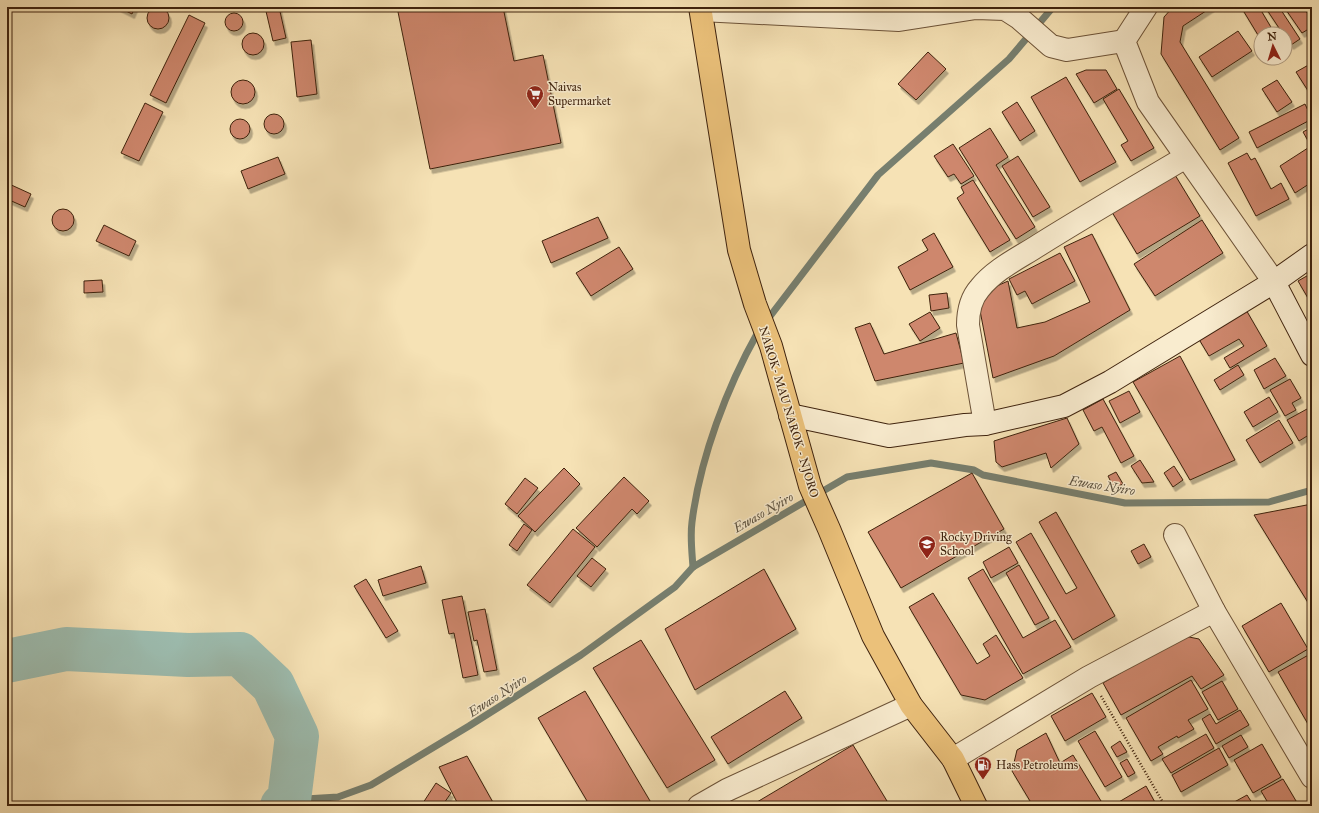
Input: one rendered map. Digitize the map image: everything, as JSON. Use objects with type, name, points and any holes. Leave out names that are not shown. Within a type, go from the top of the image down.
[{"type":"highway","name":"NAROK- MAU NAROK - NJORO","points":[[701,8],[739,250],[755,304],[771,346],[810,486],[873,636],[911,705],[953,759],[976,806]]},
{"type":"street","points":[[701,8],[899,20],[976,8],[1005,9],[1019,18],[1051,46],[1067,50],[1124,41],[1146,7]]},
{"type":"street","points":[[1124,41],[1148,102],[1274,282],[1312,355]]},
{"type":"street","points":[[985,424],[968,325],[968,311],[979,288],[1006,266],[1086,215],[1186,157]]},
{"type":"street","points":[[790,415],[889,436],[965,425],[985,424],[1064,406],[1110,382],[1274,282],[1312,256]]},
{"type":"street","points":[[1175,535],[1214,611],[1312,776]]},
{"type":"street","points":[[953,759],[1089,677],[1214,611]]},
{"type":"street","points":[[699,806],[728,790],[911,705]]},
{"type":"path","points":[[1089,677],[1165,806]]},
{"type":"building","points":[[118,7],[135,7],[132,14]]},
{"type":"building","points":[[158,7],[166,10],[169,18],[166,26],[158,29],[150,26],[147,18],[150,10]]},
{"type":"building","points":[[265,7],[279,7],[286,38],[273,41]]},
{"type":"building","points":[[397,7],[503,7],[514,61],[543,55],[561,143],[430,169]]},
{"type":"building","points":[[1173,7],[1212,7],[1183,26],[1180,42],[1239,138],[1220,150],[1161,54],[1164,17]]},
{"type":"building","points":[[1241,7],[1259,7],[1270,26],[1253,27]]},
{"type":"building","points":[[1265,7],[1279,7],[1291,26],[1278,26]]},
{"type":"building","points":[[1284,7],[1303,7],[1312,20],[1312,27],[1302,33]]},
{"type":"building","points":[[230,13],[238,13],[243,18],[241,29],[238,31],[230,31],[225,26],[225,18]]},
{"type":"building","points":[[189,15],[205,23],[166,103],[150,95]]},
{"type":"building","points":[[1293,28],[1300,39],[1293,44]]},
{"type":"building","points":[[1238,31],[1252,51],[1212,77],[1199,57]]},
{"type":"building","points":[[253,33],[261,36],[264,44],[261,52],[253,55],[245,52],[242,44],[245,36]]},
{"type":"building","points":[[311,40],[317,94],[297,97],[291,42]]},
{"type":"building","points":[[928,52],[946,69],[916,100],[898,84]]},
{"type":"building","points":[[1312,63],[1312,97],[1296,72]]},
{"type":"building","points":[[1086,70],[1106,70],[1117,89],[1094,103],[1076,74]]},
{"type":"building","points":[[1066,77],[1116,162],[1080,182],[1031,97]]},
{"type":"building","points":[[243,80],[251,84],[255,92],[251,100],[243,104],[235,100],[231,92],[235,84]]},
{"type":"building","points":[[1277,80],[1292,102],[1277,112],[1262,89]]},
{"type":"building","points":[[1119,89],[1154,148],[1131,161],[1121,145],[1128,141],[1103,99]]},
{"type":"building","points":[[1017,102],[1035,131],[1020,141],[1002,112]]},
{"type":"building","points":[[145,103],[163,112],[139,161],[121,153]]},
{"type":"building","points":[[1305,104],[1312,119],[1257,148],[1249,132]]},
{"type":"building","points":[[274,114],[281,117],[284,124],[281,131],[274,134],[267,131],[264,124],[267,117]]},
{"type":"building","points":[[240,119],[247,122],[250,129],[247,136],[240,139],[233,136],[230,129],[233,122]]},
{"type":"building","points":[[1312,127],[1312,182],[1295,193],[1280,166],[1311,146],[1303,132]]},
{"type":"building","points":[[990,128],[1008,157],[996,165],[1035,227],[1016,239],[959,148]]},
{"type":"building","points":[[953,144],[974,176],[961,184],[954,174],[948,177],[934,156]]},
{"type":"building","points":[[1247,153],[1251,160],[1255,158],[1271,189],[1281,183],[1289,199],[1256,216],[1228,163]]},
{"type":"building","points":[[1018,156],[1050,207],[1033,217],[1002,166]]},
{"type":"building","points":[[278,157],[285,174],[248,189],[241,171]]},
{"type":"building","points":[[1172,170],[1200,216],[1137,254],[1109,207]]},
{"type":"building","points":[[973,180],[1010,240],[990,252],[957,198],[964,193],[961,187]]},
{"type":"building","points":[[7,183],[31,194],[25,207],[7,199]]},
{"type":"building","points":[[63,209],[71,212],[74,220],[71,228],[63,231],[55,228],[52,220],[55,212]]},
{"type":"building","points":[[598,217],[608,238],[551,263],[542,241]]},
{"type":"building","points":[[1202,220],[1223,253],[1155,296],[1134,264]]},
{"type":"building","points":[[104,225],[136,241],[129,256],[96,241]]},
{"type":"building","points":[[934,233],[953,267],[910,290],[898,267],[928,250],[922,240]]},
{"type":"building","points":[[1092,234],[1130,310],[1054,356],[993,378],[977,295],[1008,281],[1017,328],[1045,322],[1090,302],[1064,247]]},
{"type":"building","points":[[619,247],[633,269],[591,296],[576,273]]},
{"type":"building","points":[[1060,253],[1075,281],[1032,304],[1025,291],[1017,295],[1009,279]]},
{"type":"building","points":[[1312,273],[1312,305],[1298,281]]},
{"type":"building","points":[[102,280],[103,292],[84,293],[84,281]]},
{"type":"building","points":[[947,293],[949,308],[931,311],[929,295]]},
{"type":"building","points":[[1245,308],[1267,346],[1230,368],[1224,358],[1244,346],[1239,339],[1209,356],[1197,336]]},
{"type":"building","points":[[930,312],[940,328],[920,341],[909,324]]},
{"type":"building","points":[[870,323],[884,354],[956,333],[964,363],[875,381],[855,328]]},
{"type":"building","points":[[1180,356],[1235,460],[1190,480],[1133,382]]},
{"type":"building","points":[[1275,358],[1286,376],[1264,389],[1254,370]]},
{"type":"building","points":[[1238,365],[1244,375],[1220,390],[1214,380]]},
{"type":"building","points":[[1290,379],[1301,398],[1292,403],[1296,410],[1285,416],[1270,390]]},
{"type":"building","points":[[1129,391],[1140,412],[1120,423],[1109,401]]},
{"type":"building","points":[[1269,397],[1278,412],[1253,427],[1244,412]]},
{"type":"building","points":[[1103,399],[1134,456],[1121,463],[1102,427],[1094,431],[1083,410]]},
{"type":"building","points":[[1307,409],[1312,418],[1312,433],[1299,441],[1287,420]]},
{"type":"building","points":[[1067,418],[1079,444],[1051,468],[1046,453],[1002,467],[996,462],[994,441]]},
{"type":"building","points":[[1279,420],[1293,443],[1260,463],[1246,440]]},
{"type":"building","points":[[1140,460],[1154,482],[1142,483],[1131,466]]},
{"type":"building","points":[[1174,466],[1183,480],[1173,487],[1164,473]]},
{"type":"building","points":[[564,468],[580,484],[535,532],[518,516]]},
{"type":"building","points":[[1116,472],[1123,484],[1114,488],[1108,476]]},
{"type":"building","points":[[972,473],[1004,529],[901,588],[868,532]]},
{"type":"building","points":[[624,477],[649,501],[637,514],[632,509],[597,547],[576,528]]},
{"type":"building","points":[[525,478],[538,488],[517,514],[505,504]]},
{"type":"building","points":[[1312,504],[1312,609],[1254,515]]},
{"type":"building","points":[[1056,512],[1115,616],[1073,640],[1016,542],[1031,533],[1066,594],[1077,588],[1039,522]]},
{"type":"building","points":[[524,524],[532,530],[517,551],[509,545]]},
{"type":"building","points":[[573,529],[595,547],[550,603],[527,585]]},
{"type":"building","points":[[1144,544],[1151,557],[1138,564],[1131,551]]},
{"type":"building","points":[[1009,547],[1018,563],[991,578],[983,562]]},
{"type":"building","points":[[592,558],[606,569],[591,587],[577,576]]},
{"type":"building","points":[[1019,565],[1049,618],[1035,625],[1006,573]]},
{"type":"building","points":[[421,566],[426,583],[383,596],[378,580]]},
{"type":"building","points":[[764,569],[796,629],[695,690],[665,629]]},
{"type":"building","points":[[983,569],[1023,638],[1055,620],[1071,647],[1023,674],[968,578]]},
{"type":"building","points":[[366,579],[398,631],[386,638],[354,586]]},
{"type":"building","points":[[933,593],[977,664],[990,656],[983,644],[996,635],[1023,678],[985,700],[961,695],[909,607]]},
{"type":"building","points":[[462,596],[478,675],[463,678],[454,633],[449,634],[442,600]]},
{"type":"building","points":[[1281,603],[1308,649],[1269,672],[1242,626]]},
{"type":"building","points":[[485,609],[497,670],[484,672],[477,640],[474,641],[468,612]]},
{"type":"building","points":[[1184,636],[1199,639],[1224,675],[1201,689],[1192,676],[1121,715],[1103,683]]},
{"type":"building","points":[[641,640],[715,760],[667,788],[593,668]]},
{"type":"building","points":[[1312,653],[1312,731],[1278,672]]},
{"type":"building","points":[[1191,680],[1208,709],[1188,720],[1194,729],[1178,738],[1177,736],[1158,747],[1163,754],[1151,761],[1126,718]]},
{"type":"building","points":[[1222,681],[1238,709],[1218,720],[1202,692]]},
{"type":"building","points":[[585,691],[653,806],[590,806],[538,718]]},
{"type":"building","points":[[785,691],[802,718],[728,764],[711,737]]},
{"type":"building","points":[[1092,693],[1106,717],[1065,741],[1051,716]]},
{"type":"building","points":[[1240,710],[1249,725],[1216,744],[1202,719],[1210,714],[1216,724]]},
{"type":"building","points":[[1095,731],[1122,777],[1105,787],[1078,741]]},
{"type":"building","points":[[1046,733],[1060,763],[1073,755],[1104,806],[1033,806],[1012,771],[1017,750]]},
{"type":"building","points":[[1206,734],[1214,748],[1171,773],[1162,759]]},
{"type":"building","points":[[1241,735],[1248,747],[1229,758],[1222,746]]},
{"type":"building","points":[[1120,741],[1127,752],[1117,757],[1111,747]]},
{"type":"building","points":[[1262,744],[1281,777],[1253,793],[1234,760]]},
{"type":"building","points":[[853,745],[890,806],[752,805]]},
{"type":"building","points":[[1219,748],[1228,765],[1181,792],[1172,775]]},
{"type":"building","points":[[467,756],[495,806],[459,806],[439,767]]},
{"type":"building","points":[[1127,759],[1135,773],[1128,777],[1120,763]]},
{"type":"building","points":[[1283,779],[1299,806],[1270,806],[1261,791]]},
{"type":"building","points":[[436,783],[451,793],[442,806],[421,806]]},
{"type":"building","points":[[1146,786],[1157,806],[1112,806]]},
{"type":"building","points":[[1247,795],[1254,806],[1227,806]]},
{"type":"waterway","points":[[693,567],[691,527],[701,473],[716,424],[726,399],[758,332],[878,175],[1009,59],[1053,7]]},
{"type":"waterway","name":"Ewaso Nyiro","points":[[289,800],[338,797],[371,785],[469,726],[581,655],[675,587],[693,567],[847,477],[931,463],[974,470],[983,475],[1125,503],[1269,502],[1312,490]]},
{"type":"waterway","points":[[7,661],[66,649],[188,655],[240,654],[273,685],[297,736],[289,800],[282,806]]},
{"type":"place","name":"Naivas Supermarket","points":[[535,109]]},
{"type":"place","name":"Rocky Driving School","points":[[927,559]]},
{"type":"place","name":"Hass Petroleums","points":[[983,780]]}]
